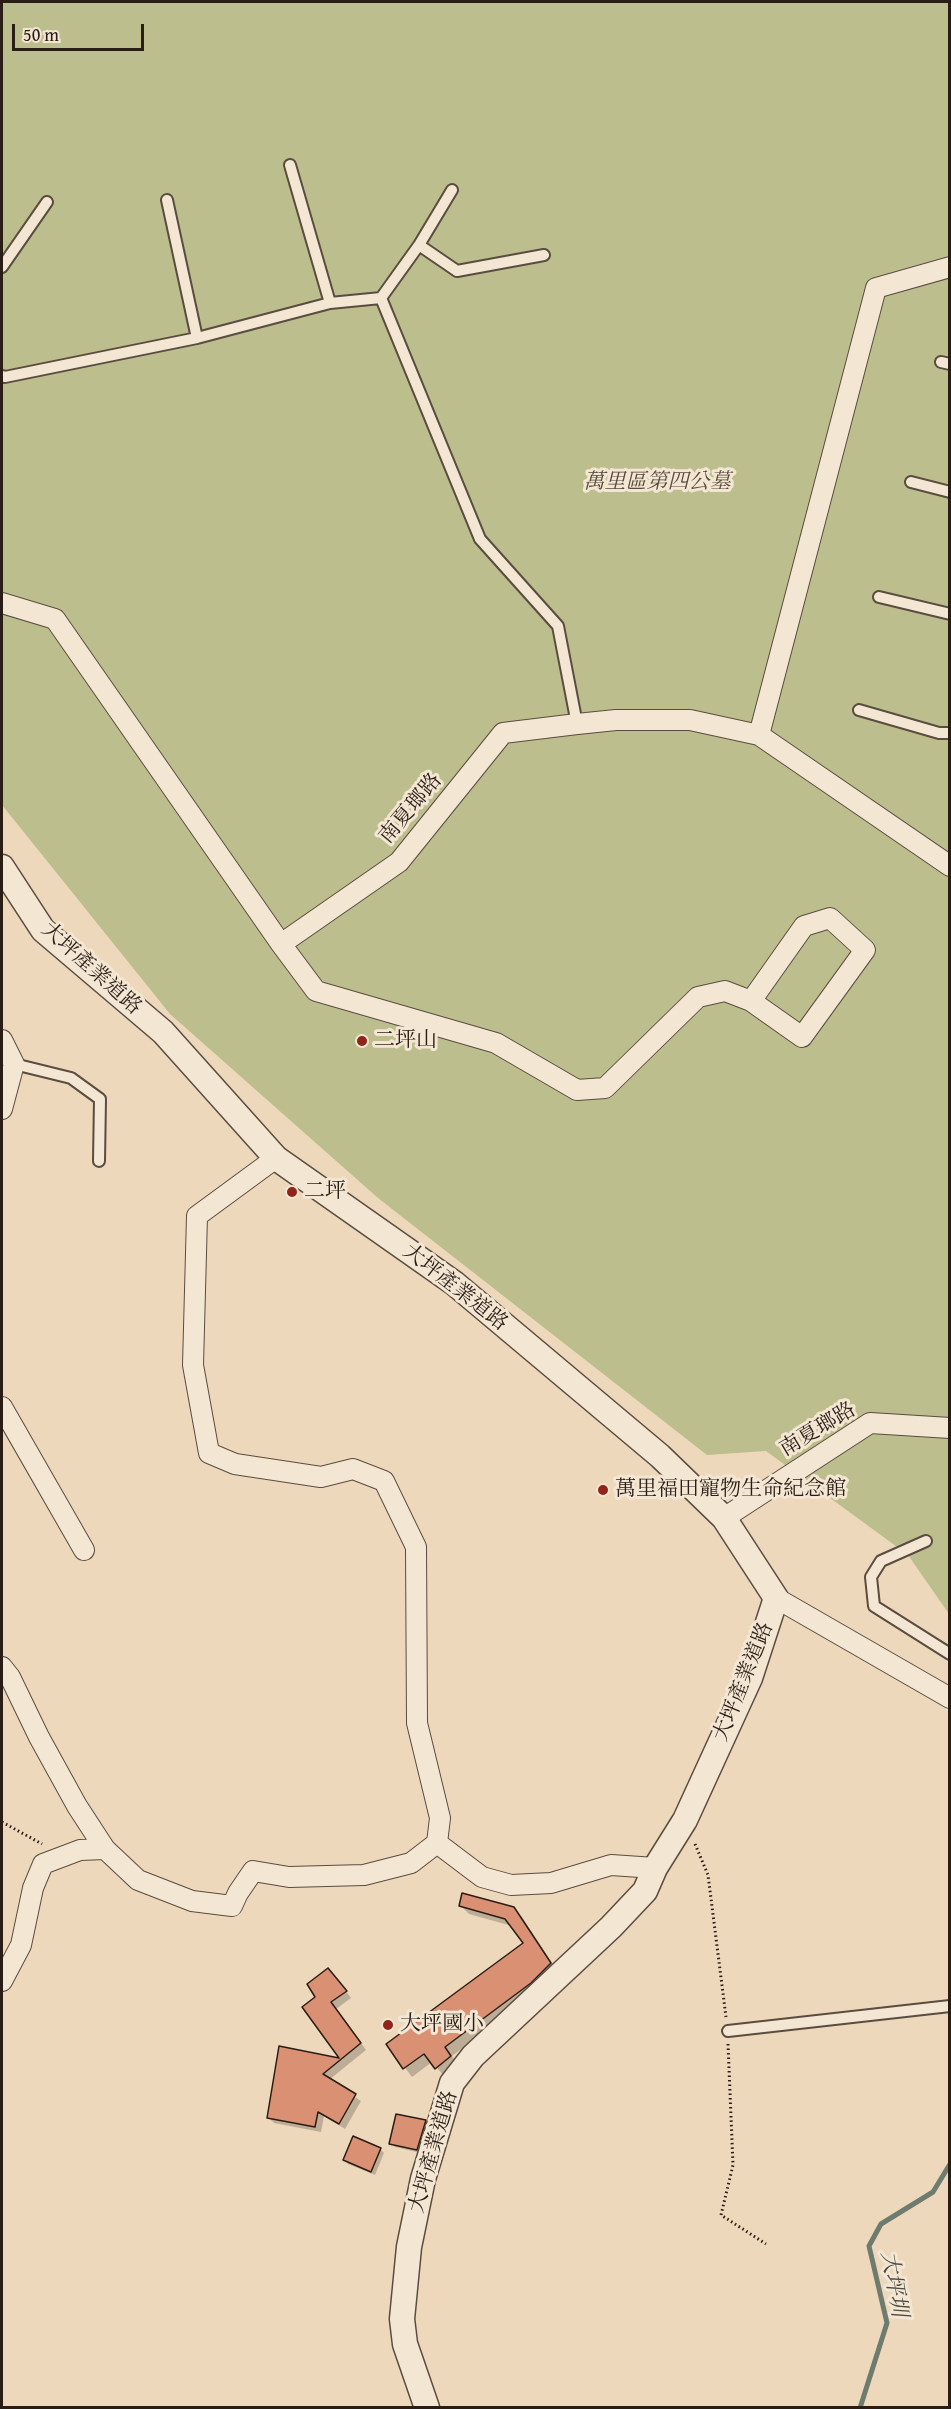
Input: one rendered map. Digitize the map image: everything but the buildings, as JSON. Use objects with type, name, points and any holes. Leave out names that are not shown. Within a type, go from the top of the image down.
[{"type":"street","points":[[759,735],[876,288],[950,267]]},
{"type":"street","points":[[2,603],[55,619],[316,991],[496,1043],[577,1090],[604,1088],[698,997],[725,991],[751,1001],[802,1037],[865,950],[830,918],[804,926],[751,1001]]},
{"type":"street","name":"南夏瑯路","points":[[282,944],[399,862],[503,733],[578,724],[616,720],[690,720],[759,735],[950,866]]},
{"type":"street","name":"大坪產業道路","points":[[2,871],[43,930],[163,1032],[276,1158],[454,1283],[660,1456],[724,1518],[776,1598],[750,1678],[686,1820],[655,1868],[645,1891],[611,1928],[473,2056],[452,2083],[423,2179],[409,2247],[402,2319],[405,2344],[427,2408]]},
{"type":"street","points":[[2,1040],[14,1064],[2,1109]]},
{"type":"street","points":[[2,1667],[10,1677],[44,1747],[77,1806],[105,1849],[138,1880],[192,1901],[232,1906],[253,1871],[289,1877],[364,1875],[411,1863],[437,1843],[440,1818],[417,1723],[416,1546],[384,1481],[353,1468],[321,1477],[235,1464],[210,1453],[193,1365],[197,1216],[276,1158]]},
{"type":"street","points":[[2,1407],[84,1550]]},
{"type":"street","name":"南夏瑯路","points":[[724,1518],[870,1423],[950,1428]]},
{"type":"street","points":[[776,1598],[950,1698]]},
{"type":"street","points":[[437,1843],[482,1877],[511,1885],[550,1883],[611,1865],[655,1868]]},
{"type":"street","points":[[2,1981],[21,1945],[33,1888],[43,1864],[80,1850],[105,1849]]},
{"type":"lane","points":[[290,165],[330,303]]},
{"type":"lane","points":[[2,376],[197,338],[330,303],[381,298],[419,245],[452,190]]},
{"type":"lane","points":[[167,200],[197,338]]},
{"type":"lane","points":[[2,267],[47,202]]},
{"type":"lane","points":[[419,245],[457,271],[544,255]]},
{"type":"lane","points":[[381,298],[480,539],[558,626],[578,724]]},
{"type":"lane","points":[[911,483],[950,492]]},
{"type":"lane","points":[[879,597],[950,614]]},
{"type":"lane","points":[[860,710],[939,733],[950,732]]},
{"type":"lane","points":[[14,1064],[71,1078],[100,1099],[99,1161]]},
{"type":"lane","points":[[926,1541],[881,1561],[871,1577],[874,1606],[950,1654]]},
{"type":"lane","points":[[728,2031],[950,2006]]},
{"type":"path","points":[[2,1822],[54,1851],[58,1857]]},
{"type":"green space","name":"萬里區第四公墓","points":[[2,2],[949,2],[949,1614],[908,1555],[766,1451],[707,1455],[378,1198],[170,1014],[2,805]]},
{"type":"waterway","name":"大坪圳","points":[[860,2408],[887,2323],[869,2246],[881,2224],[933,2192],[950,2164]]},
{"type":"place","name":"二坪山","points":[[362,1041]]},
{"type":"place","name":"二坪","points":[[292,1192]]},
{"type":"place","name":"萬里福田寵物生命紀念館","points":[[603,1490]]},
{"type":"place","name":"大坪國小","points":[[388,2025]]}]
